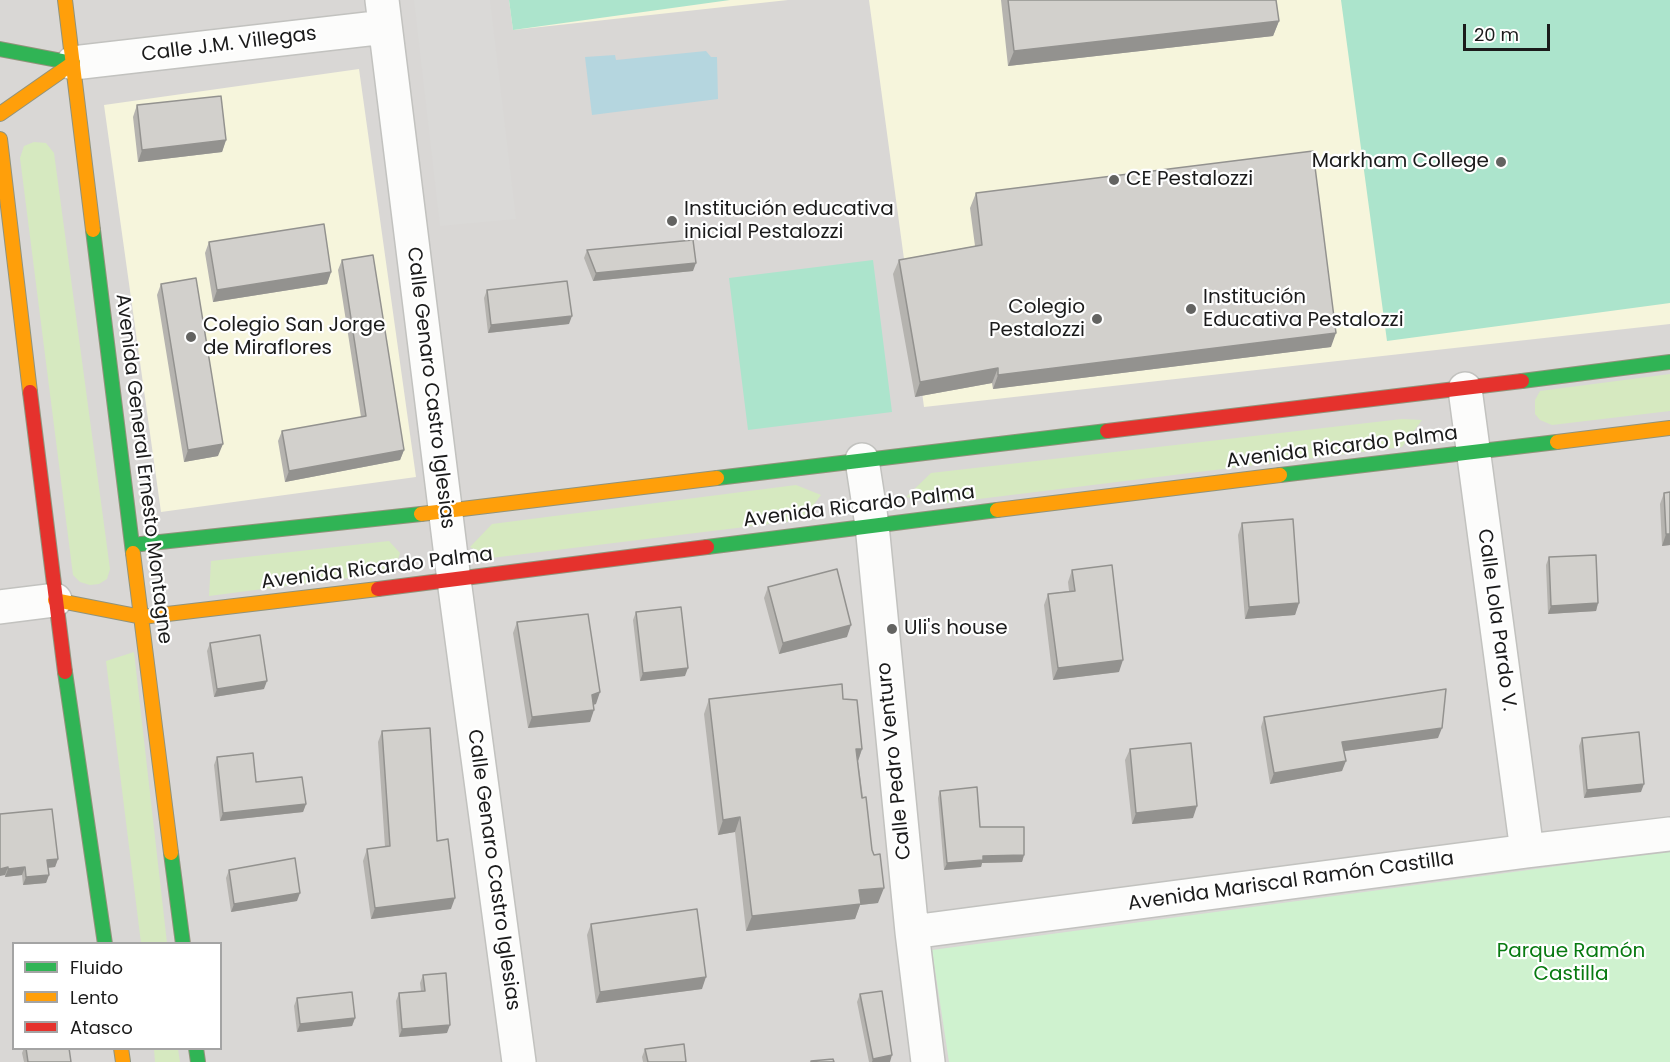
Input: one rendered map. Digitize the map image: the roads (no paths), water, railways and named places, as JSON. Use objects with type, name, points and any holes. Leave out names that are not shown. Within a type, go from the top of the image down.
[{"type":"main road","name":"Avenida General Ernesto Montagne","points":[[65,0],[183,942]]},
{"type":"main road","points":[[0,49],[73,63]]},
{"type":"main road","points":[[0,114],[73,63]]},
{"type":"main road","points":[[0,139],[55,600],[105,942]]},
{"type":"main road","points":[[132,545],[446,512],[1465,389],[1670,362]]},
{"type":"main road","name":"Avenida Ricardo Palma","points":[[55,600],[142,617],[1670,428]]},
{"type":"street","name":"Calle J.M. Villegas","points":[[73,63],[384,13]]},
{"type":"street","name":"Calle Genaro Castro Iglesias","points":[[384,13],[454,580],[519,1062]]},
{"type":"street","name":"Calle Lola Pardo V.","points":[[1465,389],[1527,850]]},
{"type":"street","name":"Calle Pedro Venturo","points":[[862,460],[872,525],[912,932],[928,1062]]},
{"type":"street","points":[[0,607],[55,600]]},
{"type":"street","name":"Avenida Mariscal Ramón Castilla","points":[[912,932],[1527,850],[1670,834]]},
{"type":"water","points":[[706,51],[711,57],[717,57],[718,99],[592,115],[585,57],[615,55],[616,60]]},
{"type":"place","name":"Markham College","points":[[1501,162]]},
{"type":"place","name":"CE Pestalozzi","points":[[1114,180]]},
{"type":"place","name":"Institución educativa inicial Pestalozzi","points":[[672,221]]},
{"type":"place","name":"Institución Educativa Pestalozzi","points":[[1191,309]]},
{"type":"place","name":"Colegio Pestalozzi","points":[[1097,319]]},
{"type":"place","name":"Colegio San Jorge de Miraflores","points":[[191,337]]},
{"type":"place","name":"Uli's house","points":[[892,629]]},
{"type":"park label","name":"Parque Ramón Castilla","points":[[1571,964]]}]
